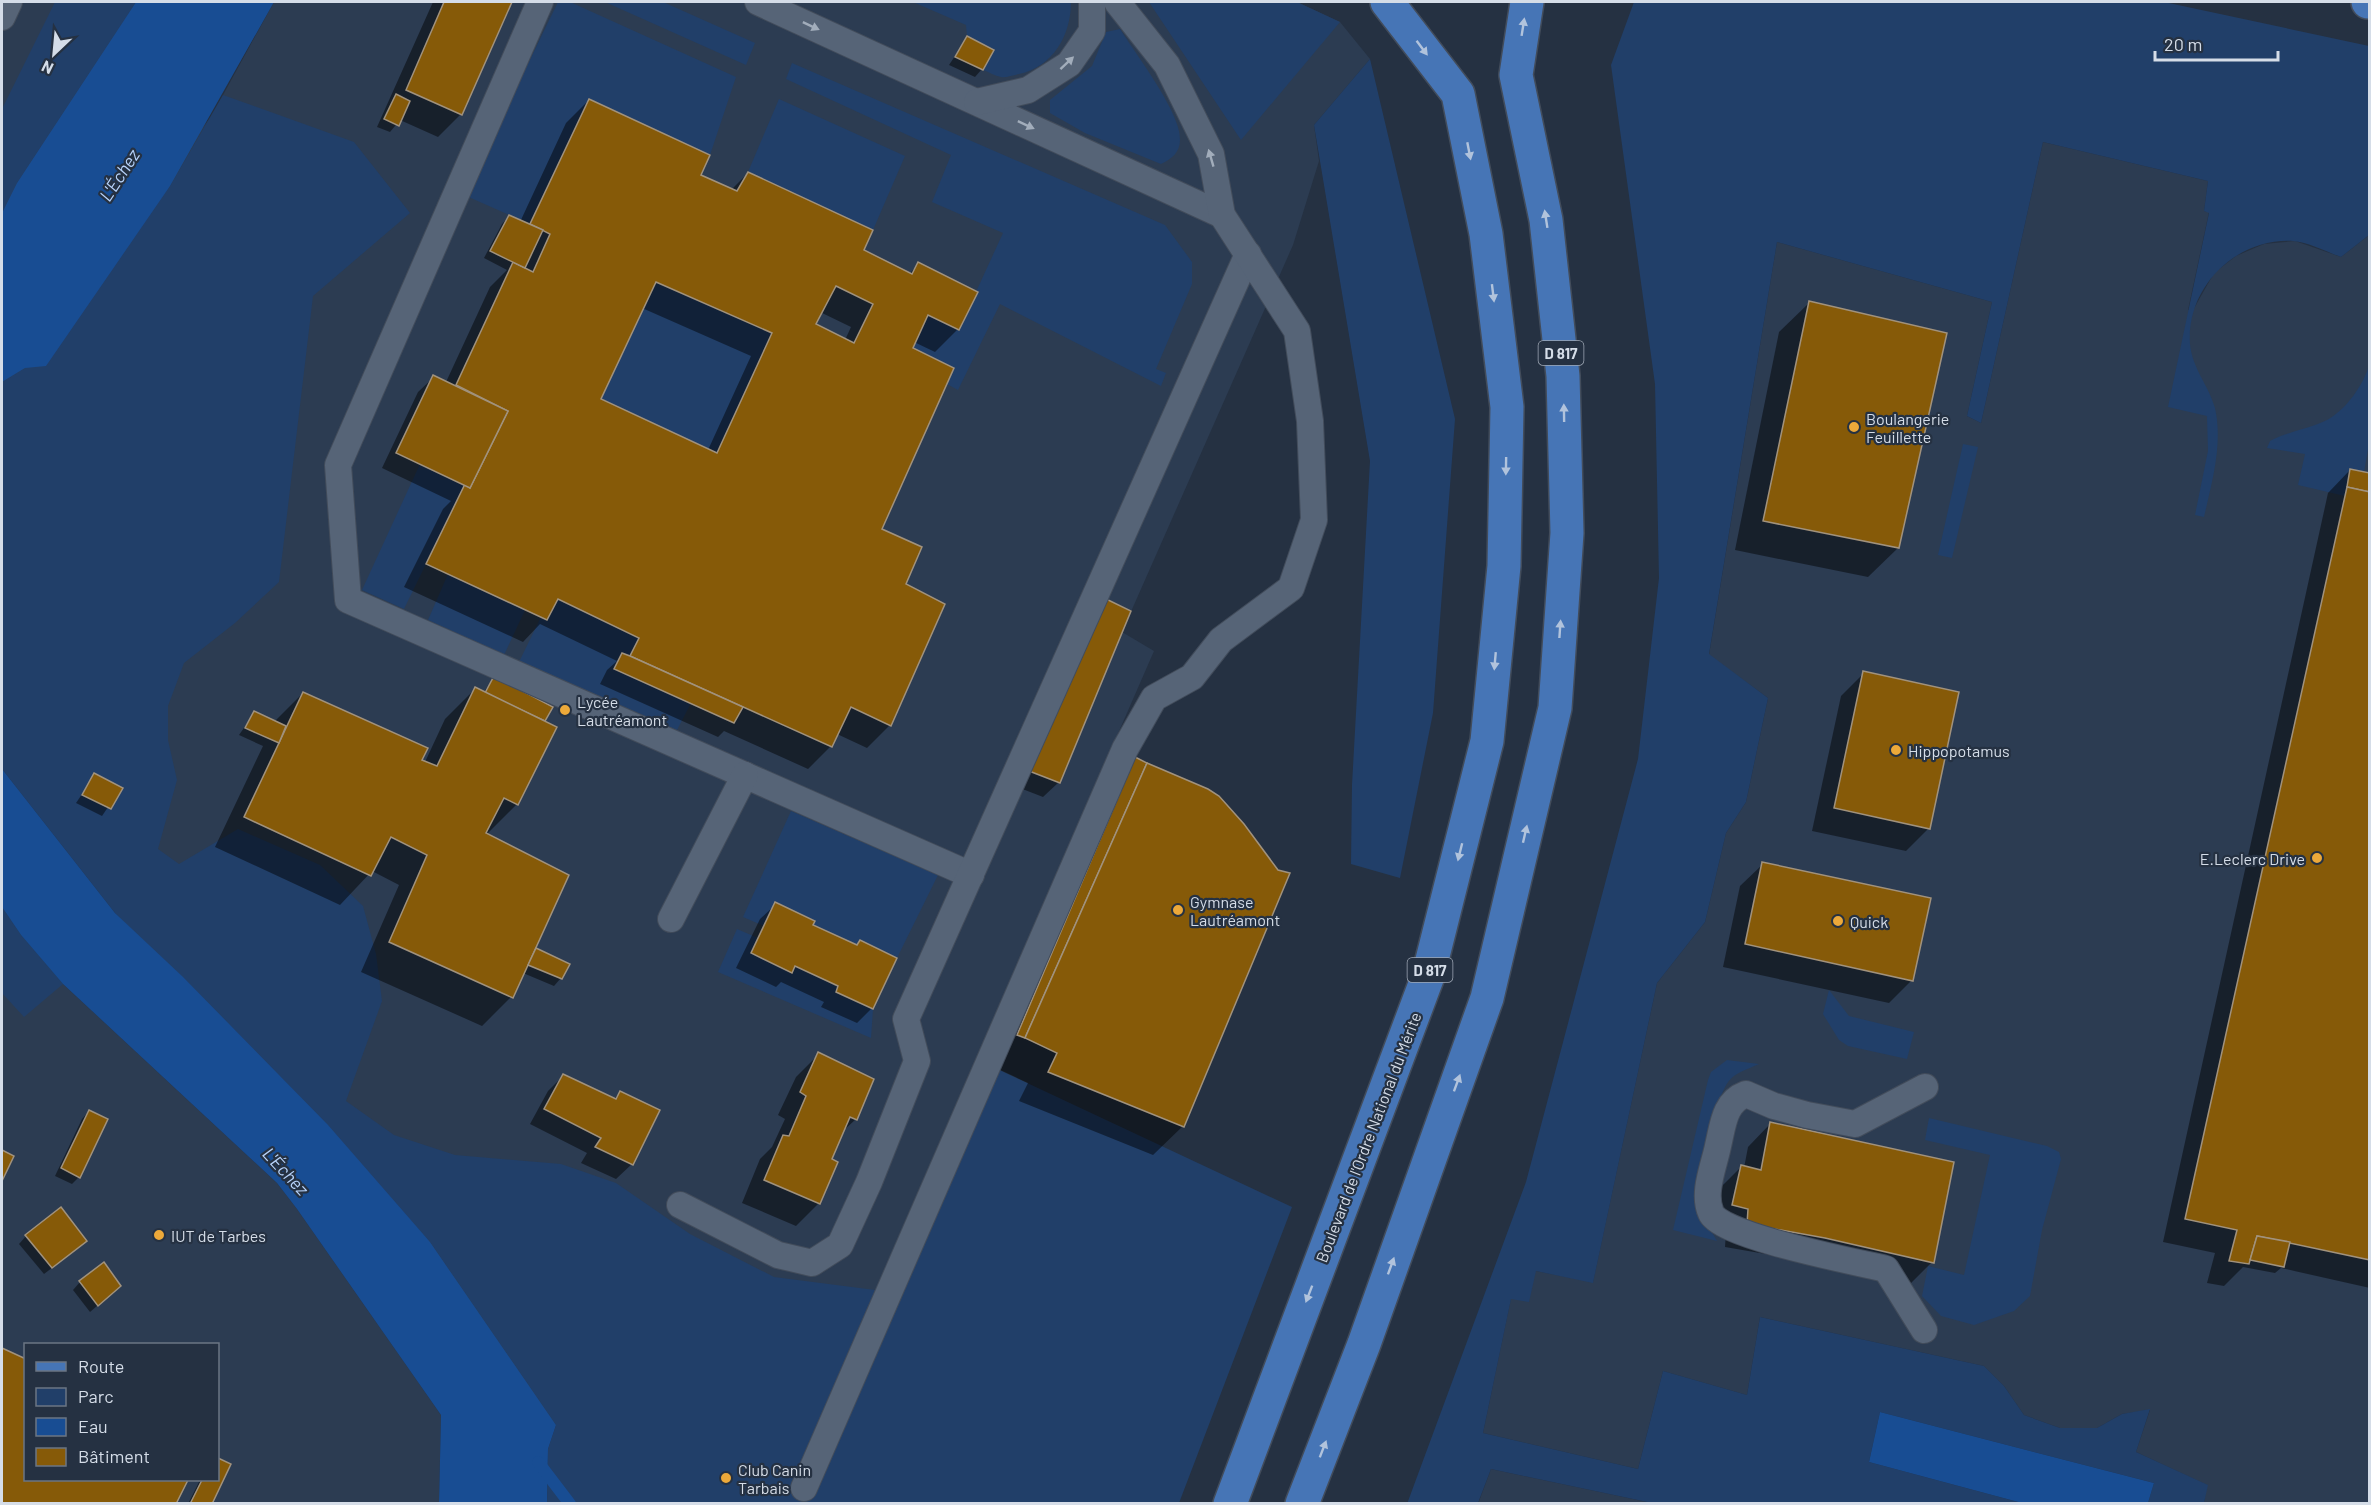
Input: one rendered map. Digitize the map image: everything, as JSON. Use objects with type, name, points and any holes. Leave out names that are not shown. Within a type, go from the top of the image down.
[{"type":"main road","name":"Boulevard de l'Ordre National du Mérite","points":[[1230,1503],[1428,976],[1487,741],[1504,566],[1507,407],[1486,234],[1458,94],[1387,2]]},
{"type":"main road","name":"D 817","points":[[1302,1503],[1364,1344],[1487,998],[1555,708],[1567,533],[1563,376],[1546,220],[1516,75],[1527,2]]},
{"type":"lane","points":[[2,17],[9,2]]},
{"type":"lane","points":[[540,2],[338,465],[348,600],[971,875]]},
{"type":"lane","points":[[758,2],[1222,215]]},
{"type":"lane","points":[[977,102],[1029,90],[1069,64],[1092,31],[1092,2]]},
{"type":"lane","points":[[804,1488],[1125,749],[1154,698],[1192,677],[1221,640],[1291,588],[1314,520],[1310,421],[1297,331],[1222,215],[1211,154],[1167,65],[1117,2]]},
{"type":"lane","points":[[680,1205],[778,1255],[812,1263],[840,1245],[869,1182],[917,1061],[906,1019],[1248,254]]},
{"type":"lane","points":[[671,919],[745,775]]},
{"type":"lane","points":[[1924,1330],[1886,1269],[1750,1236],[1724,1226],[1711,1215],[1707,1195],[1725,1119],[1730,1104],[1736,1098],[1746,1094],[1796,1112],[1855,1124],[1925,1087]]},
{"type":"shaded area","points":[[2,2],[136,2],[2,213]]},
{"type":"shaded area","name":"Lycée Lautréamont","points":[[274,2],[1297,2],[1340,22],[1370,59],[1314,125],[1319,161],[1293,245],[1122,632],[1154,651],[821,1414],[556,1425],[2,769],[2,382],[211,117]]},
{"type":"shaded area","points":[[2043,142],[2208,181],[2204,211],[2209,212],[2188,310],[2192,312],[2214,273],[2236,256],[2264,244],[2295,241],[2341,257],[2369,235],[2369,1503],[2204,1503],[2207,1485],[2136,1452],[2150,1410],[2122,1414],[2097,1428],[2060,1428],[2024,1415],[2004,1386],[1984,1366],[1760,1317],[1747,1395],[1663,1371],[1638,1469],[1483,1433],[1511,1298],[1536,1271],[1593,1282],[1657,983],[1705,922],[1726,833],[1746,802],[1768,698],[1709,655],[1777,242],[1992,302],[1967,416],[1981,423]]},
{"type":"shaded area","name":"IUT de Tarbes","points":[[2,907],[21,935],[63,984],[277,1183],[297,1209],[441,1415],[439,1503],[2,1503]]},
{"type":"shaded area","points":[[1491,1469],[1652,1503],[1478,1504]]},
{"type":"green space","points":[[55,2],[136,2],[17,183],[2,213],[2,109]]},
{"type":"green space","points":[[558,2],[570,2],[736,77],[710,155],[589,99],[530,224],[464,195]]},
{"type":"green space","points":[[605,2],[663,2],[755,43],[746,65]]},
{"type":"green space","points":[[913,2],[1071,2],[1064,37],[1050,57],[1031,70],[1003,77],[983,70],[994,50],[967,36],[966,25]]},
{"type":"green space","points":[[1149,2],[1297,2],[1340,22],[1241,140]]},
{"type":"green space","points":[[1634,2],[2164,2],[2369,46],[2369,235],[2341,257],[2311,245],[2293,241],[2272,242],[2252,248],[2234,257],[2219,270],[2196,303],[2191,323],[2191,353],[2215,408],[2218,435],[2216,463],[2204,517],[2195,515],[2208,451],[2207,416],[2168,407],[2209,213],[2204,211],[2208,181],[2043,142],[1981,423],[1967,416],[1992,302],[1777,242],[1709,654],[1768,698],[1746,802],[1726,833],[1705,922],[1657,983],[1593,1283],[1536,1271],[1529,1302],[1511,1299],[1483,1433],[1638,1469],[1663,1371],[1747,1395],[1760,1317],[1984,1366],[2004,1386],[2024,1415],[2060,1428],[2097,1428],[2122,1414],[2150,1409],[2136,1452],[2208,1485],[2204,1503],[2148,1503],[2154,1483],[1880,1412],[1869,1462],[2022,1503],[1652,1503],[1491,1469],[1478,1503],[1407,1504],[1526,1182],[1638,759],[1659,578],[1655,384],[1611,65]]},
{"type":"green space","points":[[1120,29],[1166,100],[1179,129],[1180,144],[1177,152],[1161,164],[1085,133],[1050,113],[1050,100],[1092,66],[1106,32]]},
{"type":"green space","points":[[1370,59],[1455,419],[1433,713],[1400,878],[1351,864],[1352,785],[1370,461],[1314,125]]},
{"type":"green space","points":[[792,63],[1165,225],[1192,262],[1192,284],[1156,369],[1166,373],[1161,386],[1000,304],[958,390],[947,384],[953,368],[913,348],[928,315],[959,329],[1003,233],[932,202],[951,155],[786,79]]},
{"type":"green space","points":[[223,95],[354,142],[410,213],[313,296],[279,582],[235,623],[184,663],[168,706],[168,740],[177,780],[158,849],[179,864],[238,829],[320,865],[363,906],[376,954],[382,1001],[346,1101],[394,1135],[455,1155],[561,1164],[616,1183],[690,1234],[774,1277],[875,1290],[976,1059],[1292,1207],[1179,1503],[547,1503],[548,1449],[556,1425],[430,1242],[115,913],[2,769],[2,382],[25,368],[170,186]]},
{"type":"green space","points":[[779,99],[905,156],[873,230],[748,172]]},
{"type":"green space","points":[[656,282],[772,333],[717,453],[601,399]]},
{"type":"green space","points":[[2369,365],[2369,444],[2364,472],[2350,469],[2345,496],[2298,485],[2305,454],[2267,448],[2270,441],[2334,416],[2353,396]]},
{"type":"green space","points":[[1963,444],[1978,447],[1952,558],[1938,555]]},
{"type":"green space","points":[[420,464],[465,484],[404,609],[362,590]]},
{"type":"green space","points":[[448,574],[525,610],[504,655],[428,620]]},
{"type":"green space","points":[[558,599],[639,638],[630,656],[622,653],[615,668],[691,703],[677,730],[519,662],[541,617]]},
{"type":"green space","points":[[791,811],[938,875],[897,958],[860,940],[857,945],[813,925],[814,921],[776,902],[764,926],[743,917]]},
{"type":"green space","points":[[2,907],[21,935],[63,984],[24,1017],[2,993]]},
{"type":"green space","points":[[737,929],[758,938],[751,953],[792,973],[795,966],[838,986],[836,992],[873,1009],[871,1038],[718,972]]},
{"type":"green space","points":[[1829,990],[1849,1016],[1914,1032],[1907,1059],[1848,1046],[1839,1040],[1823,1014]]},
{"type":"green space","points":[[1727,1060],[1759,1064],[1732,1077],[1718,1104],[1707,1224],[1717,1241],[1673,1230],[1708,1080],[1711,1072]]},
{"type":"green space","points":[[1929,1118],[2047,1146],[2059,1152],[2061,1159],[2042,1230],[2030,1296],[2014,1311],[1974,1325],[1941,1316],[1922,1296],[1928,1266],[1964,1275],[1990,1155],[1925,1140]]},
{"type":"water","name":"L'Échez","points":[[136,2],[274,2],[170,186],[46,366],[25,368],[2,382],[2,213],[17,183]]},
{"type":"water","name":"L'Échez","points":[[2,769],[115,913],[183,977],[328,1125],[430,1242],[556,1425],[548,1449],[547,1503],[439,1503],[441,1415],[297,1209],[277,1183],[63,984],[21,935],[2,907]]},
{"type":"water","points":[[1880,1412],[2154,1483],[2148,1503],[2022,1503],[1869,1462]]},
{"type":"building","points":[[444,2],[512,2],[462,115],[406,90]]},
{"type":"building","points":[[967,36],[994,50],[983,70],[955,57]]},
{"type":"building","points":[[396,94],[410,101],[399,126],[384,119]]},
{"type":"building","points":[[589,99],[710,155],[701,175],[737,191],[748,172],[873,230],[864,250],[912,274],[918,262],[978,292],[959,330],[928,315],[913,348],[954,368],[882,529],[922,547],[906,584],[945,604],[891,726],[851,707],[832,747],[630,656],[639,638],[558,599],[547,620],[426,564],[465,484],[470,488],[508,411],[456,385],[513,262],[533,272],[550,234],[530,224]],"holes":[[[656,282],[772,333],[717,453],[601,399]],[[836,286],[873,304],[854,343],[816,324]]]},
{"type":"building","points":[[509,215],[543,230],[525,268],[490,251]]},
{"type":"building","name":"Boulangerie Feuillette","points":[[1809,301],[1947,333],[1899,548],[1763,521]]},
{"type":"building","points":[[433,375],[508,411],[470,488],[396,453]]},
{"type":"building","points":[[2350,469],[2370,473],[2370,492],[2347,487]]},
{"type":"building","name":"E.Leclerc Drive","points":[[2347,487],[2370,492],[2370,1260],[2257,1236],[2249,1264],[2229,1261],[2237,1230],[2185,1219]]},
{"type":"building","points":[[1102,597],[1131,611],[1060,783],[1029,771]]},
{"type":"building","points":[[622,653],[743,707],[734,723],[614,669]]},
{"type":"building","name":"Hippopotamus","points":[[1863,671],[1959,692],[1930,829],[1834,808]]},
{"type":"building","points":[[494,676],[553,707],[545,721],[485,693]]},
{"type":"building","points":[[475,687],[557,727],[518,805],[504,798],[486,833],[569,875],[513,998],[389,942],[427,855],[391,837],[371,876],[244,817],[303,692],[428,748],[422,760],[437,766]]},
{"type":"building","points":[[254,711],[286,726],[279,743],[245,728]]},
{"type":"building","points":[[1135,757],[1147,763],[1025,1038],[1017,1035]]},
{"type":"building","name":"Gymnase Lautréamont","points":[[1147,763],[1219,796],[1244,824],[1278,870],[1290,873],[1184,1127],[1048,1072],[1057,1053],[1025,1038]]},
{"type":"building","points":[[94,773],[123,788],[111,809],[82,795]]},
{"type":"building","name":"Quick","points":[[1762,862],[1931,898],[1913,981],[1745,944]]},
{"type":"building","points":[[775,902],[815,921],[813,925],[857,945],[860,940],[897,958],[873,1009],[836,992],[838,986],[795,966],[792,973],[751,953]]},
{"type":"building","points":[[536,948],[570,964],[562,979],[528,965]]},
{"type":"building","points":[[818,1052],[874,1079],[857,1120],[850,1117],[832,1159],[838,1162],[820,1204],[764,1180],[783,1135],[789,1136],[806,1096],[800,1092]]},
{"type":"building","points":[[563,1074],[616,1099],[620,1091],[660,1110],[633,1165],[595,1147],[601,1138],[544,1109]]},
{"type":"building","points":[[89,1110],[108,1119],[80,1178],[61,1168]]},
{"type":"building","points":[[1770,1122],[1954,1162],[1934,1263],[1825,1238],[1747,1224],[1748,1209],[1732,1205],[1741,1165],[1761,1170]]},
{"type":"building","points":[[2,1150],[14,1156],[2,1181]]},
{"type":"building","points":[[61,1207],[87,1241],[52,1268],[25,1235]]},
{"type":"building","points":[[2257,1236],[2290,1242],[2284,1267],[2250,1260]]},
{"type":"building","points":[[104,1262],[121,1286],[98,1306],[79,1281]]},
{"type":"building","points":[[2,1348],[24,1358],[24,1481],[188,1481],[176,1504],[2,1504]]},
{"type":"building","points":[[219,1458],[231,1464],[212,1504],[190,1504],[202,1481],[219,1481]]},
{"type":"waterway","points":[[538,1462],[570,1504]]},
{"type":"place","name":"Boulangerie Feuillette","points":[[1854,427]]},
{"type":"place","name":"Lycée Lautréamont","points":[[565,710]]},
{"type":"place","name":"Hippopotamus","points":[[1896,750]]},
{"type":"place","name":"E.Leclerc Drive","points":[[2317,858]]},
{"type":"place","name":"Gymnase Lautréamont","points":[[1178,910]]},
{"type":"place","name":"Quick","points":[[1838,921]]},
{"type":"place","name":"IUT de Tarbes","points":[[159,1235]]},
{"type":"place","name":"Club Canin Tarbais","points":[[726,1478]]}]
